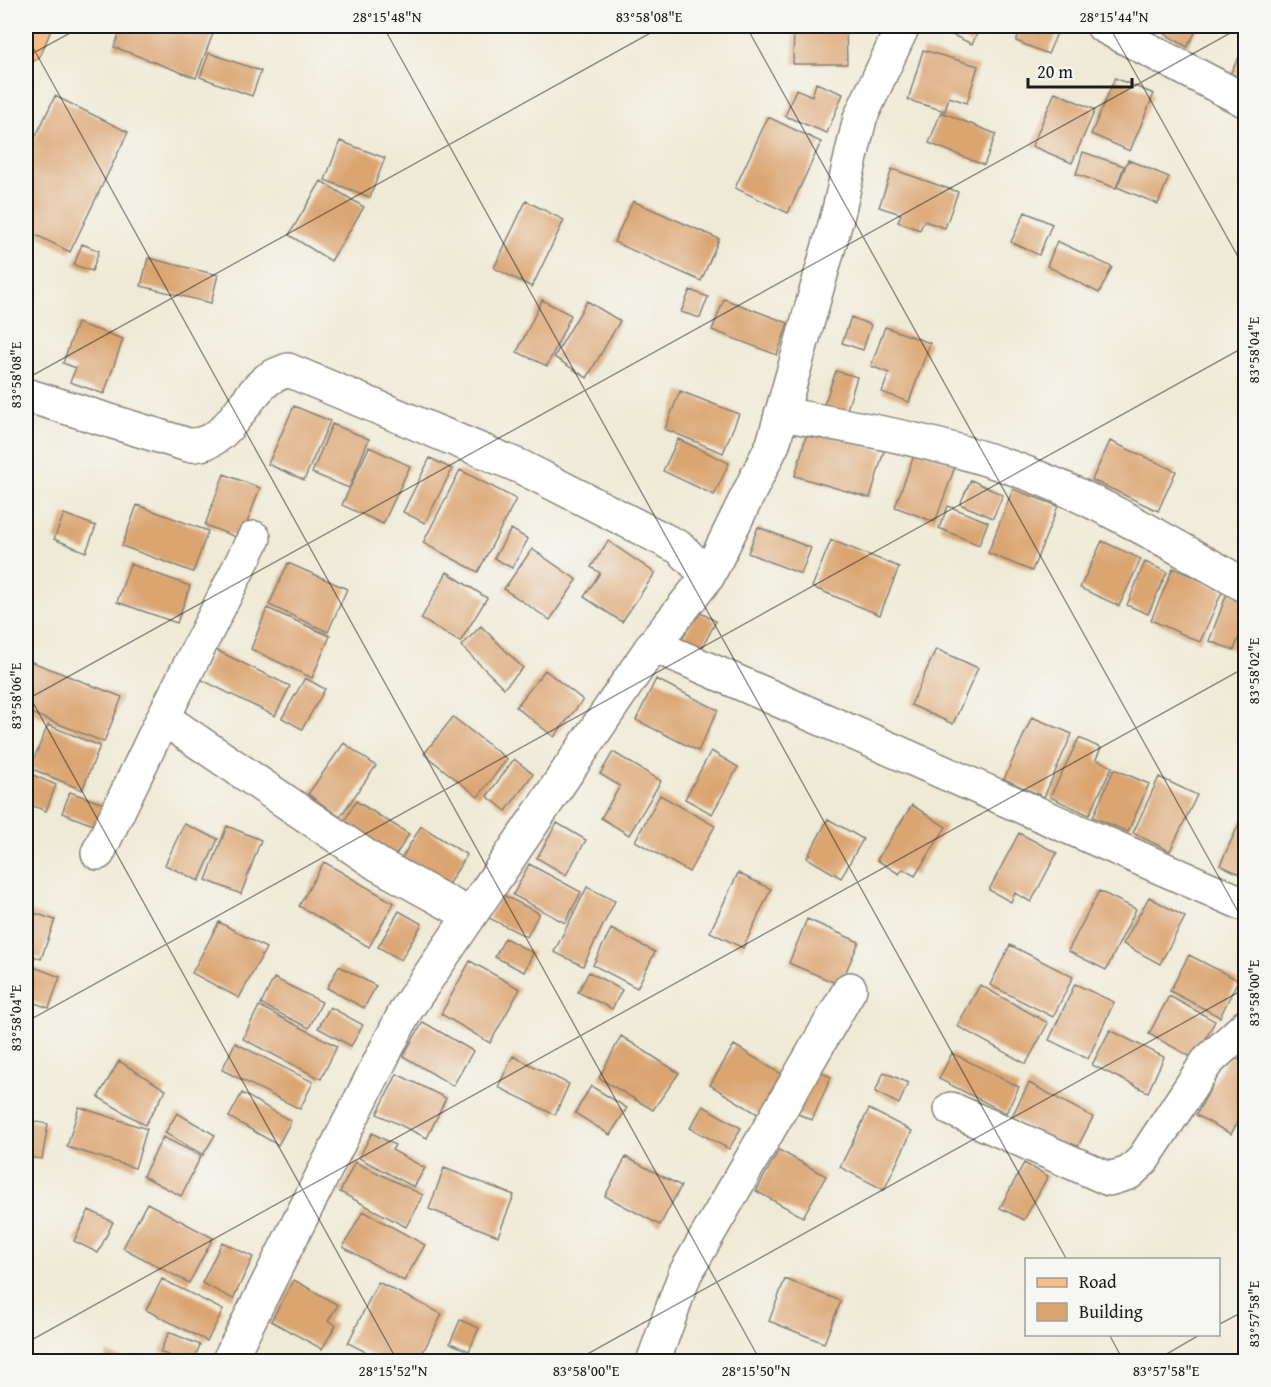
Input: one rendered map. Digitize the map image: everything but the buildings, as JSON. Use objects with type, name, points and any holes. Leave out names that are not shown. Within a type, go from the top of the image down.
[{"type":"main road","points":[[26,46],[34,26]]},
{"type":"street","points":[[228,1362],[406,1010],[468,915],[653,645],[708,576],[773,444],[838,214],[860,118],[903,26]]},
{"type":"street","points":[[1103,26],[1245,101]]},
{"type":"street","points":[[26,395],[188,446],[204,446],[223,433],[246,401],[268,379],[288,370],[521,467],[680,548],[708,576]]},
{"type":"street","points":[[781,414],[891,433],[1033,476],[1096,503],[1245,586]]},
{"type":"street","points":[[98,853],[254,538]]},
{"type":"street","points":[[653,645],[1245,905]]},
{"type":"street","points":[[163,718],[379,865],[468,915]]},
{"type":"street","points":[[653,1362],[686,1274],[850,989]]},
{"type":"street","points":[[951,1109],[1109,1179],[1129,1173],[1142,1161],[1207,1062],[1245,1026]]}]
